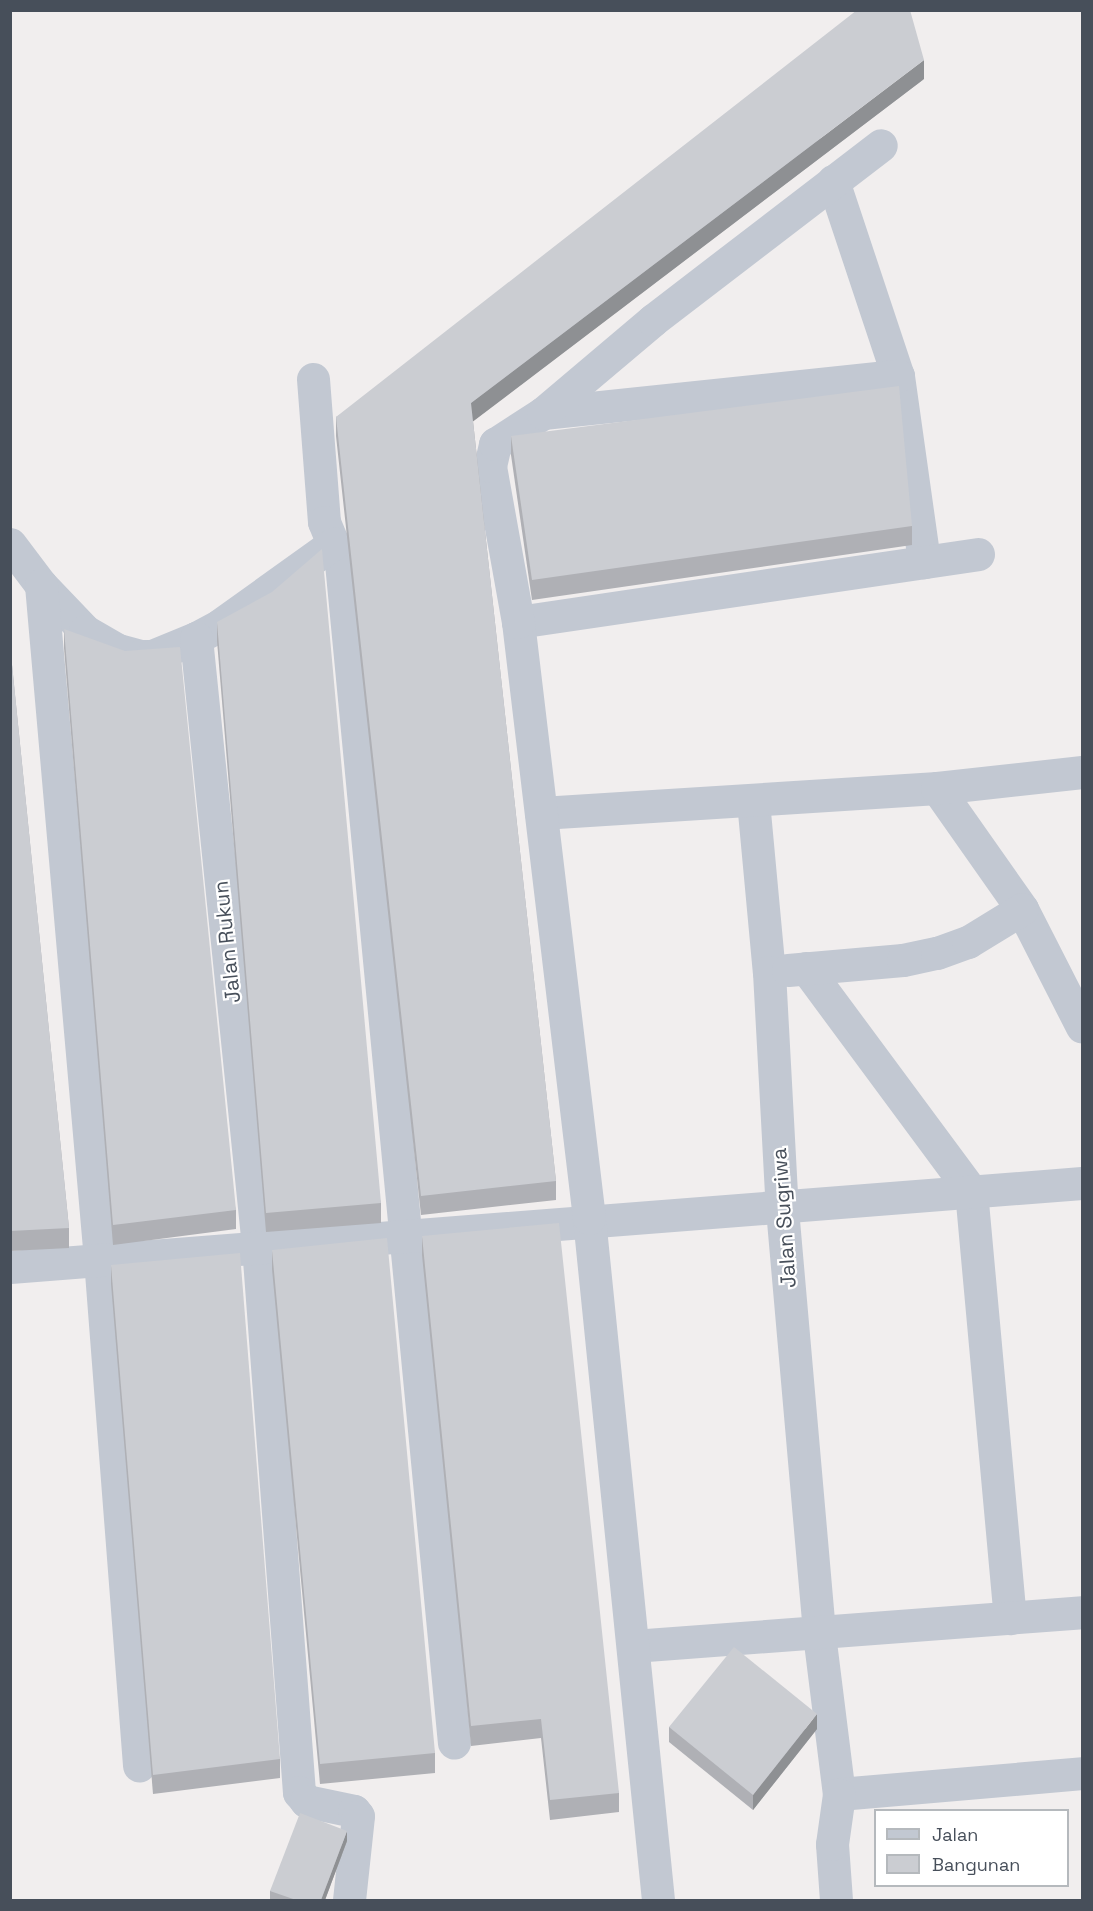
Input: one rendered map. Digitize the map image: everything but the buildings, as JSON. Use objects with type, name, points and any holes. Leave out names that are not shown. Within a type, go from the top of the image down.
[{"type":"street","points":[[658,1900],[590,1218],[519,622],[490,466],[495,444],[543,413],[653,320],[880,144]]},
{"type":"street","points":[[833,181],[897,376],[924,562]]},
{"type":"street","points":[[543,413],[897,376]]},
{"type":"street","points":[[313,379],[324,522],[341,563],[454,1743]]},
{"type":"street","points":[[10,544],[41,585],[85,631],[118,650],[152,656],[196,638],[334,543]]},
{"type":"street","points":[[519,622],[978,554]]},
{"type":"street","points":[[41,585],[100,1259],[139,1765]]},
{"type":"street","name":"Jalan Rukun","points":[[196,638],[258,1246],[299,1792],[306,1801],[354,1811],[358,1816],[349,1900]]},
{"type":"street","points":[[541,813],[937,788],[1083,772]]},
{"type":"street","points":[[937,788],[1022,909],[1083,1027]]},
{"type":"street","name":"Jalan Sugriwa","points":[[753,801],[769,972],[782,1209],[819,1634],[839,1794],[832,1844],[836,1900]]},
{"type":"street","points":[[769,972],[903,960],[937,953],[968,942],[1022,909]]},
{"type":"street","points":[[806,968],[971,1191],[1010,1618]]},
{"type":"street","points":[[10,1267],[590,1218],[782,1209],[1083,1183]]},
{"type":"street","points":[[633,1646],[819,1634],[1010,1618],[1081,1618]]},
{"type":"street","points":[[839,1794],[1083,1773]]}]
